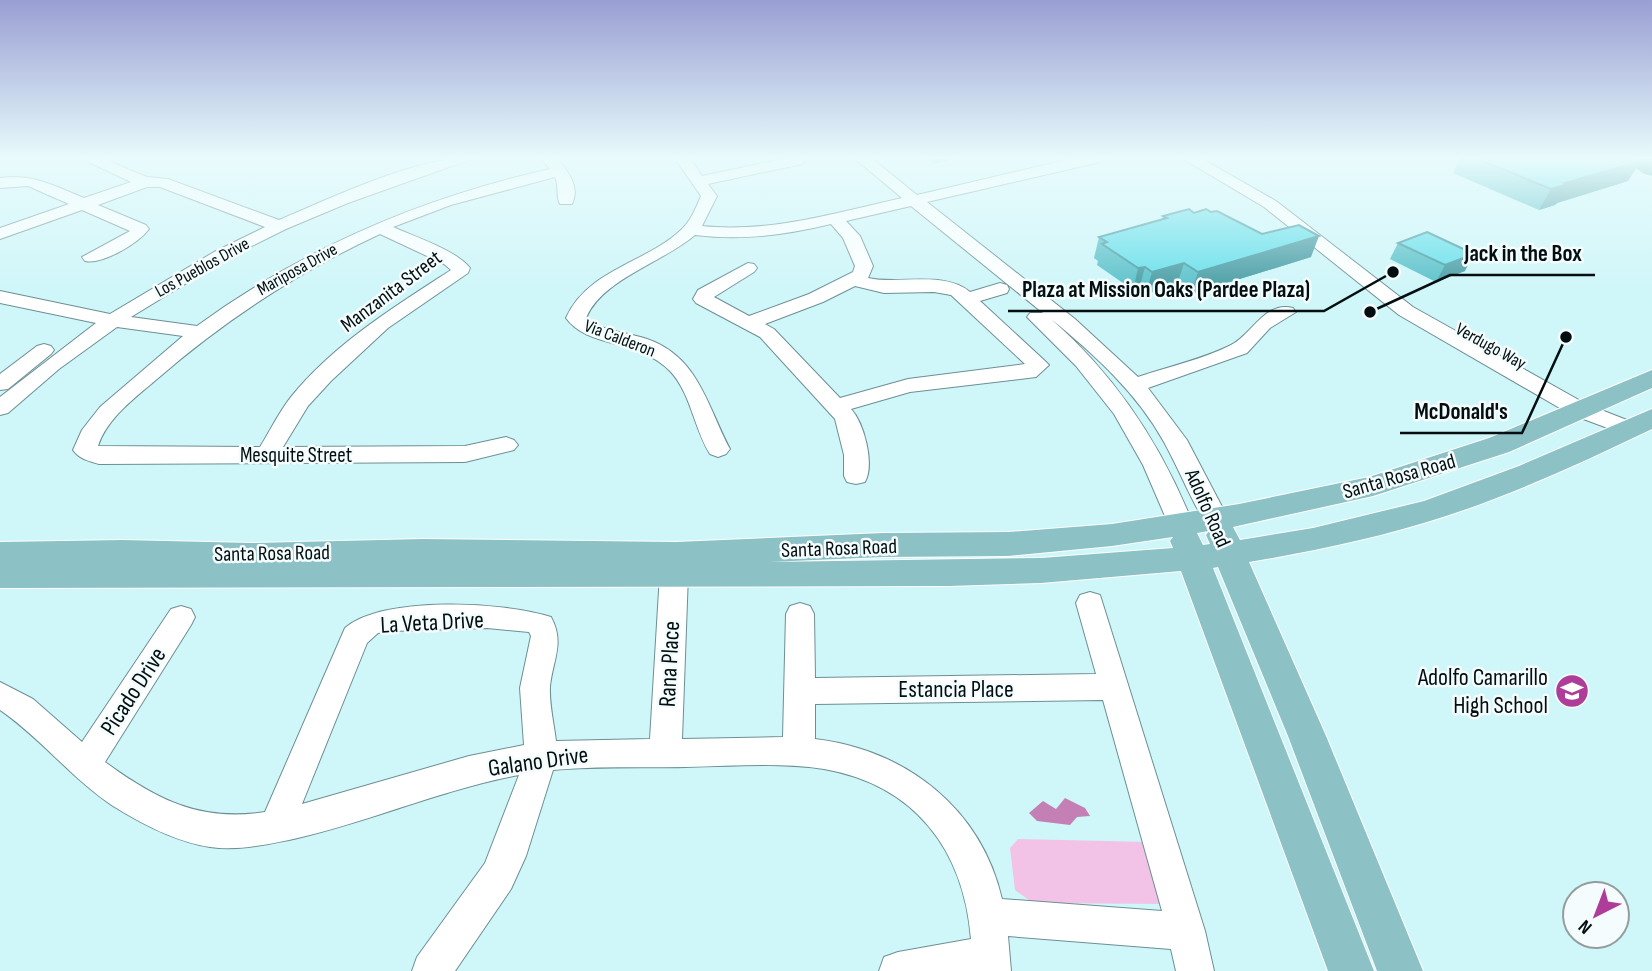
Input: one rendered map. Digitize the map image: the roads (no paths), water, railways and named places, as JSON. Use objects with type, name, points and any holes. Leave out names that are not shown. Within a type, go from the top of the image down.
[{"type":"main road","name":"Santa Rosa Road","points":[[1215,518],[1325,497],[1430,468],[1499,445],[1652,378]]},
{"type":"main road","name":"Santa Rosa Road","points":[[0,576],[414,573],[894,576],[1033,573],[1200,545],[1353,531],[1453,503],[1539,471],[1640,423]]},
{"type":"main road","name":"Adolfo Road","points":[[1215,518],[1200,545],[1351,971]]},
{"type":"main road","name":"Santa Rosa Road","points":[[0,554],[253,555],[423,551],[676,554],[883,545],[1008,544],[1112,535],[1200,545]]},
{"type":"main road","name":"Adolfo Road","points":[[1200,545],[1257,625],[1307,736],[1400,971]]},
{"type":"street","points":[[80,202],[139,229],[133,238],[91,257]]},
{"type":"street","points":[[0,234],[93,202]]},
{"type":"street","points":[[199,202],[265,227]]},
{"type":"street","name":"Los Pueblos Drive","points":[[0,384],[102,318],[159,275],[326,202]]},
{"type":"street","name":"Los Pueblos Drive","points":[[265,227],[335,202]]},
{"type":"street","name":"Mariposa Drive","points":[[85,450],[88,440],[112,408],[198,332],[277,278],[379,227],[444,202]]},
{"type":"street","name":"Via Calderon","points":[[707,202],[703,216],[693,230],[671,248],[606,282],[581,308],[576,318],[582,327],[589,330],[645,345],[680,369],[690,379],[708,432],[718,449]]},
{"type":"street","points":[[693,230],[718,234],[785,230],[905,202]]},
{"type":"street","name":"Adolfo Road","points":[[906,202],[1000,289],[1057,335],[1113,394],[1154,460],[1200,545]]},
{"type":"street","name":"Adolfo Road","points":[[906,202],[1083,335],[1134,385],[1152,406],[1182,451],[1215,518]]},
{"type":"street","name":"Verdugo Way","points":[[1267,202],[1406,311],[1586,405],[1640,423]]},
{"type":"street","name":"Verdugo Way","points":[[1281,202],[1439,317],[1586,405]]},
{"type":"street","points":[[751,322],[816,298],[855,280],[863,272],[863,263],[851,236],[835,219]]},
{"type":"street","name":"Manzanita Street","points":[[267,455],[299,402],[323,376],[381,324],[459,273],[461,268],[450,260],[379,227]]},
{"type":"street","points":[[748,268],[703,297],[706,302],[751,322],[769,335],[849,422],[856,455],[856,477]]},
{"type":"street","points":[[836,407],[908,386],[1025,373],[1036,369],[1038,364],[1019,344],[957,291],[942,287],[884,286],[855,280]]},
{"type":"street","points":[[966,299],[1000,289]]},
{"type":"street","points":[[0,297],[102,318],[198,332]]},
{"type":"street","points":[[0,314],[22,302]]},
{"type":"street","points":[[1134,385],[1240,349],[1263,324],[1286,312]]},
{"type":"street","name":"Los Pueblos Drive","points":[[0,408],[67,352],[102,318]]},
{"type":"street","name":"Mesquite Street","points":[[85,450],[99,456],[465,454],[506,445]]},
{"type":"street","name":"Rana Place","points":[[665,753],[674,574]]},
{"type":"street","points":[[1090,603],[1186,931],[1195,971]]},
{"type":"street","points":[[799,753],[800,614]]},
{"type":"street","name":"Picado Drive","points":[[85,766],[181,617]]},
{"type":"street","name":"La Veta Drive","points":[[276,826],[355,636],[378,622],[509,619],[533,621],[541,625],[545,636],[535,688],[541,757]]},
{"type":"street","name":"Estancia Place","points":[[799,691],[1114,687]]},
{"type":"street","name":"Galano Drive","points":[[0,695],[37,722],[85,766],[131,797],[199,828],[233,831],[276,826],[490,766],[541,757],[604,752],[799,753],[838,758],[872,767],[902,783],[933,807],[966,849],[979,880],[992,963]]},
{"type":"street","points":[[432,971],[498,876],[508,856],[541,757]]},
{"type":"street","points":[[986,916],[1186,931]]},
{"type":"street","points":[[898,971],[992,963]]},
{"type":"place","name":"Plaza at Mission Oaks (Pardee Plaza)","points":[[1393,272]]},
{"type":"place","name":"Jack in the Box","points":[[1370,312]]},
{"type":"place","name":"McDonald's","points":[[1566,337]]},
{"type":"place","name":"Adolfo Camarillo High School","points":[[1572,691]]}]
